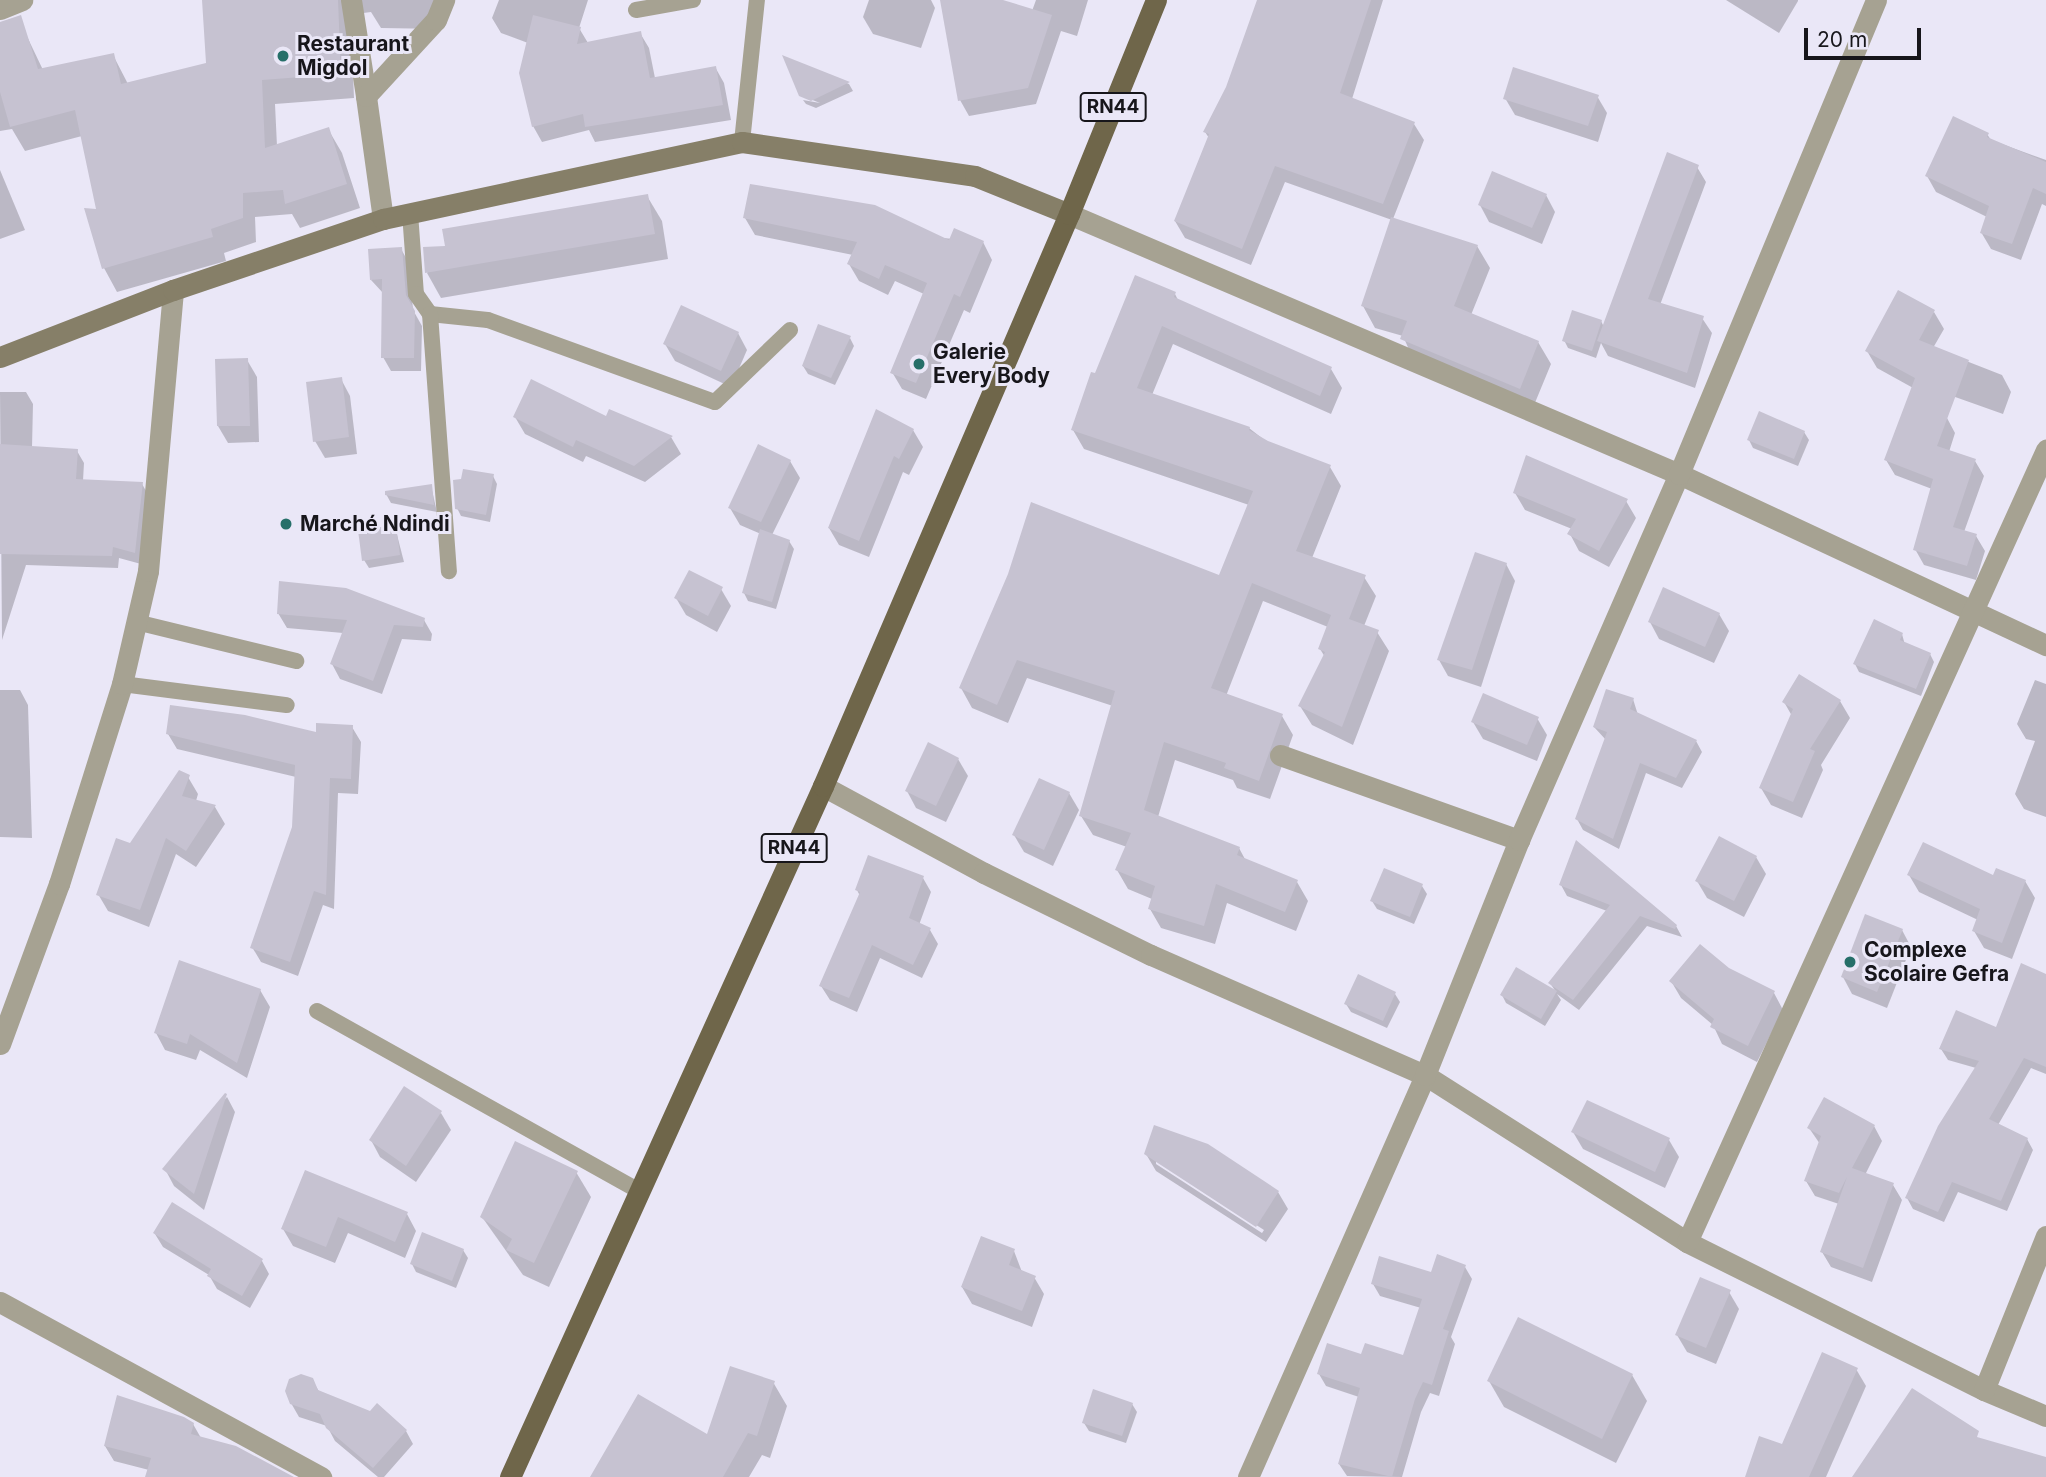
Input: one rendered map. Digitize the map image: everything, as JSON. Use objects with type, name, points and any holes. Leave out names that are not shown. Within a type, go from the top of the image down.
[{"type":"main road","name":"RN44","points":[[511,1476],[637,1190],[823,786],[1069,214],[1156,0]]},
{"type":"street","points":[[0,9],[22,0]]},
{"type":"street","points":[[351,0],[383,219]]},
{"type":"street","points":[[366,96],[436,20],[444,0]]},
{"type":"street","points":[[1248,1477],[1425,1075],[1519,840],[1679,474],[1876,0]]},
{"type":"street","points":[[0,357],[173,290],[383,219],[742,142],[975,176],[1679,474],[1972,614],[2046,645]]},
{"type":"street","points":[[0,1044],[59,884],[122,684],[148,571],[173,290]]},
{"type":"street","points":[[1687,1242],[2046,450]]},
{"type":"street","points":[[1280,755],[1519,840]]},
{"type":"street","points":[[823,786],[984,873],[1151,955],[1425,1075],[1687,1242],[1983,1390],[2046,1416]]},
{"type":"street","points":[[1983,1390],[2046,1236]]},
{"type":"street","points":[[0,1303],[321,1477]]},
{"type":"lane","points":[[636,10],[693,0]]},
{"type":"lane","points":[[742,142],[757,0]]},
{"type":"lane","points":[[410,213],[416,294],[430,314],[449,571]]},
{"type":"lane","points":[[430,314],[488,320],[715,401],[790,330]]},
{"type":"lane","points":[[136,622],[296,660]]},
{"type":"lane","points":[[122,684],[286,705]]},
{"type":"lane","points":[[317,1011],[637,1190]]},
{"type":"building","points":[[202,0],[338,0],[341,74],[262,80],[265,148],[329,127],[347,184],[285,204],[283,190],[243,193],[243,218],[211,229],[213,237],[102,269],[84,208],[96,209],[75,110],[10,127],[0,92],[0,22],[21,15],[38,69],[114,53],[121,84],[206,63]]},
{"type":"building","points":[[940,0],[1003,0],[1052,15],[1028,88],[958,101]]},
{"type":"building","points":[[1257,0],[1371,0],[1340,93],[1415,122],[1383,204],[1275,166],[1242,249],[1174,221],[1209,134],[1203,132],[1226,87]]},
{"type":"building","points":[[533,15],[581,27],[577,44],[641,31],[650,78],[716,66],[723,105],[585,127],[583,114],[532,127],[519,73]]},
{"type":"building","points":[[782,55],[850,82],[811,101],[799,96]]},
{"type":"building","points":[[1513,67],[1599,95],[1588,126],[1503,99]]},
{"type":"building","points":[[1953,116],[1989,133],[1987,137],[2046,162],[2046,194],[2033,188],[2012,244],[1980,233],[1989,206],[1925,176]]},
{"type":"building","points":[[1667,152],[1699,165],[1648,299],[1704,316],[1687,373],[1597,341]]},
{"type":"building","points":[[1492,171],[1547,194],[1532,228],[1478,205]]},
{"type":"building","points":[[750,184],[875,205],[949,240],[954,228],[984,241],[960,297],[954,294],[916,383],[890,373],[927,283],[885,265],[879,279],[847,264],[857,242],[743,218]]},
{"type":"building","points":[[648,194],[655,234],[425,273],[423,247],[445,246],[442,229]]},
{"type":"building","points":[[1391,217],[1478,245],[1454,306],[1539,341],[1520,389],[1400,339],[1407,321],[1361,306]]},
{"type":"building","points":[[402,247],[406,295],[415,311],[414,358],[381,358],[382,279],[370,280],[368,249]]},
{"type":"building","points":[[1135,275],[1176,292],[1174,297],[1332,367],[1320,396],[1162,326],[1137,388],[1250,427],[1249,430],[1268,441],[1331,465],[1296,551],[1366,575],[1349,619],[1379,630],[1342,727],[1298,706],[1325,652],[1318,649],[1331,615],[1252,583],[1211,688],[1283,714],[1259,781],[1224,768],[1226,763],[1164,742],[1144,810],[1240,847],[1237,855],[1298,880],[1285,912],[1216,884],[1204,926],[1148,909],[1155,886],[1115,870],[1131,833],[1079,816],[1115,691],[1017,660],[997,705],[959,688],[1008,574],[1031,502],[1219,575],[1253,491],[1071,430],[1091,372],[1095,373]]},
{"type":"building","points":[[1898,290],[1935,310],[1919,340],[1969,360],[1937,446],[1976,459],[1953,527],[1977,534],[1967,566],[1913,550],[1933,479],[1884,460],[1915,378],[1865,351]]},
{"type":"building","points":[[681,305],[739,332],[721,371],[663,344]]},
{"type":"building","points":[[1572,310],[1602,320],[1592,351],[1562,341]]},
{"type":"building","points":[[818,324],[851,336],[831,378],[802,366]]},
{"type":"building","points":[[248,358],[250,426],[217,426],[215,359]]},
{"type":"building","points":[[342,377],[349,437],[313,442],[306,382]]},
{"type":"building","points":[[531,379],[606,416],[609,409],[673,436],[634,466],[576,440],[573,447],[513,417]]},
{"type":"building","points":[[876,409],[914,429],[899,459],[894,456],[859,541],[828,528]]},
{"type":"building","points":[[1759,411],[1805,431],[1794,459],[1747,440]]},
{"type":"building","points":[[0,444],[78,449],[76,479],[143,482],[135,553],[113,547],[112,556],[0,554]]},
{"type":"building","points":[[758,444],[791,460],[761,522],[728,508]]},
{"type":"building","points":[[1526,455],[1628,499],[1599,551],[1567,534],[1576,519],[1513,493]]},
{"type":"building","points":[[463,469],[494,474],[486,515],[455,509],[453,480],[461,479]]},
{"type":"building","points":[[432,484],[434,505],[385,495],[385,491]]},
{"type":"building","points":[[396,525],[400,555],[362,561],[358,530]]},
{"type":"building","points":[[760,529],[790,540],[772,602],[742,593]]},
{"type":"building","points":[[1475,552],[1507,563],[1472,670],[1437,660]]},
{"type":"building","points":[[689,570],[723,587],[708,616],[674,598]]},
{"type":"building","points":[[279,581],[346,588],[425,618],[423,627],[394,625],[373,681],[330,664],[347,620],[277,614]]},
{"type":"building","points":[[1663,587],[1720,613],[1705,647],[1648,622]]},
{"type":"building","points":[[1874,619],[1903,633],[1900,640],[1931,653],[1916,689],[1853,664]]},
{"type":"building","points":[[1799,674],[1841,700],[1810,749],[1815,751],[1793,802],[1759,788],[1793,709],[1782,702]]},
{"type":"building","points":[[1606,689],[1634,698],[1630,709],[1697,740],[1676,778],[1640,763],[1613,839],[1575,819],[1607,732],[1593,727]]},
{"type":"building","points":[[1483,693],[1539,717],[1527,745],[1471,722]]},
{"type":"building","points":[[170,705],[245,715],[316,732],[316,723],[353,725],[351,779],[330,778],[326,895],[314,891],[290,962],[250,948],[292,827],[295,765],[166,734]]},
{"type":"building","points":[[928,742],[959,758],[936,806],[905,791]]},
{"type":"building","points":[[179,770],[190,775],[182,796],[216,805],[186,851],[166,838],[140,910],[96,895],[116,838],[130,843]]},
{"type":"building","points":[[1039,778],[1070,792],[1044,850],[1012,835]]},
{"type":"building","points":[[1719,836],[1757,856],[1734,901],[1695,881]]},
{"type":"building","points":[[1576,840],[1677,925],[1675,929],[1640,916],[1573,1000],[1548,983],[1610,905],[1559,885]]},
{"type":"building","points":[[1923,842],[1993,875],[1996,868],[2026,880],[2002,943],[1972,931],[1980,909],[1907,875]]},
{"type":"building","points":[[868,855],[924,876],[909,918],[931,928],[913,965],[872,945],[849,998],[819,986],[860,892],[855,890]]},
{"type":"building","points":[[1384,868],[1423,884],[1410,917],[1370,901]]},
{"type":"building","points":[[1865,914],[1903,929],[1877,992],[1841,977]]},
{"type":"building","points":[[1700,944],[1729,968],[1775,991],[1748,1046],[1710,1027],[1714,1019],[1669,981]]},
{"type":"building","points":[[179,960],[261,989],[237,1063],[190,1034],[187,1044],[154,1033]]},
{"type":"building","points":[[2021,963],[2046,974],[2046,1067],[2024,1058],[1989,1119],[2028,1138],[2001,1201],[1952,1182],[1938,1212],[1905,1198],[1938,1126],[1979,1061],[1939,1049],[1956,1010],[1996,1027]]},
{"type":"building","points":[[1516,967],[1557,991],[1541,1019],[1500,995]]},
{"type":"building","points":[[1358,974],[1396,992],[1383,1021],[1344,1004]]},
{"type":"building","points":[[404,1086],[442,1111],[406,1166],[369,1140]]},
{"type":"building","points":[[225,1093],[227,1094],[194,1194],[162,1169]]},
{"type":"building","points":[[1824,1097],[1875,1125],[1852,1168],[1894,1183],[1863,1268],[1820,1252],[1847,1177],[1839,1193],[1804,1181],[1821,1136],[1807,1128]]},
{"type":"building","points":[[1587,1100],[1670,1138],[1655,1172],[1571,1132]]},
{"type":"building","points":[[1154,1125],[1208,1144],[1279,1191],[1256,1227],[1144,1154]]},
{"type":"building","points":[[515,1141],[578,1171],[534,1263],[506,1250],[512,1239],[480,1217]]},
{"type":"building","points":[[305,1170],[408,1212],[395,1242],[338,1217],[326,1247],[281,1229]]},
{"type":"building","points":[[172,1202],[263,1259],[242,1296],[207,1276],[211,1269],[153,1233]]},
{"type":"building","points":[[422,1232],[464,1249],[452,1281],[410,1264]]},
{"type":"building","points":[[981,1236],[1015,1249],[1009,1265],[1036,1276],[1022,1311],[961,1287]]},
{"type":"building","points":[[1437,1254],[1466,1265],[1443,1329],[1449,1331],[1432,1385],[1423,1382],[1415,1399],[1392,1477],[1338,1464],[1360,1388],[1317,1374],[1327,1343],[1361,1354],[1365,1343],[1403,1355],[1422,1299],[1371,1284],[1379,1256],[1431,1272]]},
{"type":"building","points":[[1700,1277],[1731,1290],[1706,1348],[1675,1335]]},
{"type":"building","points":[[1518,1317],[1633,1374],[1602,1439],[1487,1381]]},
{"type":"building","points":[[1822,1352],[1858,1368],[1809,1477],[1745,1477],[1759,1436],[1782,1444]]},
{"type":"building","points":[[730,1366],[775,1381],[757,1436],[748,1433],[723,1477],[590,1477],[638,1394],[707,1434]]},
{"type":"building","points":[[301,1374],[313,1378],[318,1390],[370,1411],[377,1403],[407,1430],[373,1468],[326,1428],[320,1414],[290,1404],[285,1391],[289,1379]]},
{"type":"building","points":[[1912,1388],[1979,1431],[1977,1437],[2046,1457],[2046,1477],[1852,1477]]},
{"type":"building","points":[[1093,1389],[1133,1403],[1122,1436],[1082,1423]]},
{"type":"building","points":[[117,1395],[184,1417],[194,1423],[191,1434],[236,1446],[294,1477],[145,1477],[151,1458],[104,1446]]},
{"type":"place","name":"Restaurant Migdol","points":[[283,56]]},
{"type":"place","name":"Galerie Every Body","points":[[919,364]]},
{"type":"place","name":"Marché Ndindi","points":[[286,524]]},
{"type":"place","name":"Complexe Scolaire Gefra","points":[[1850,962]]}]
